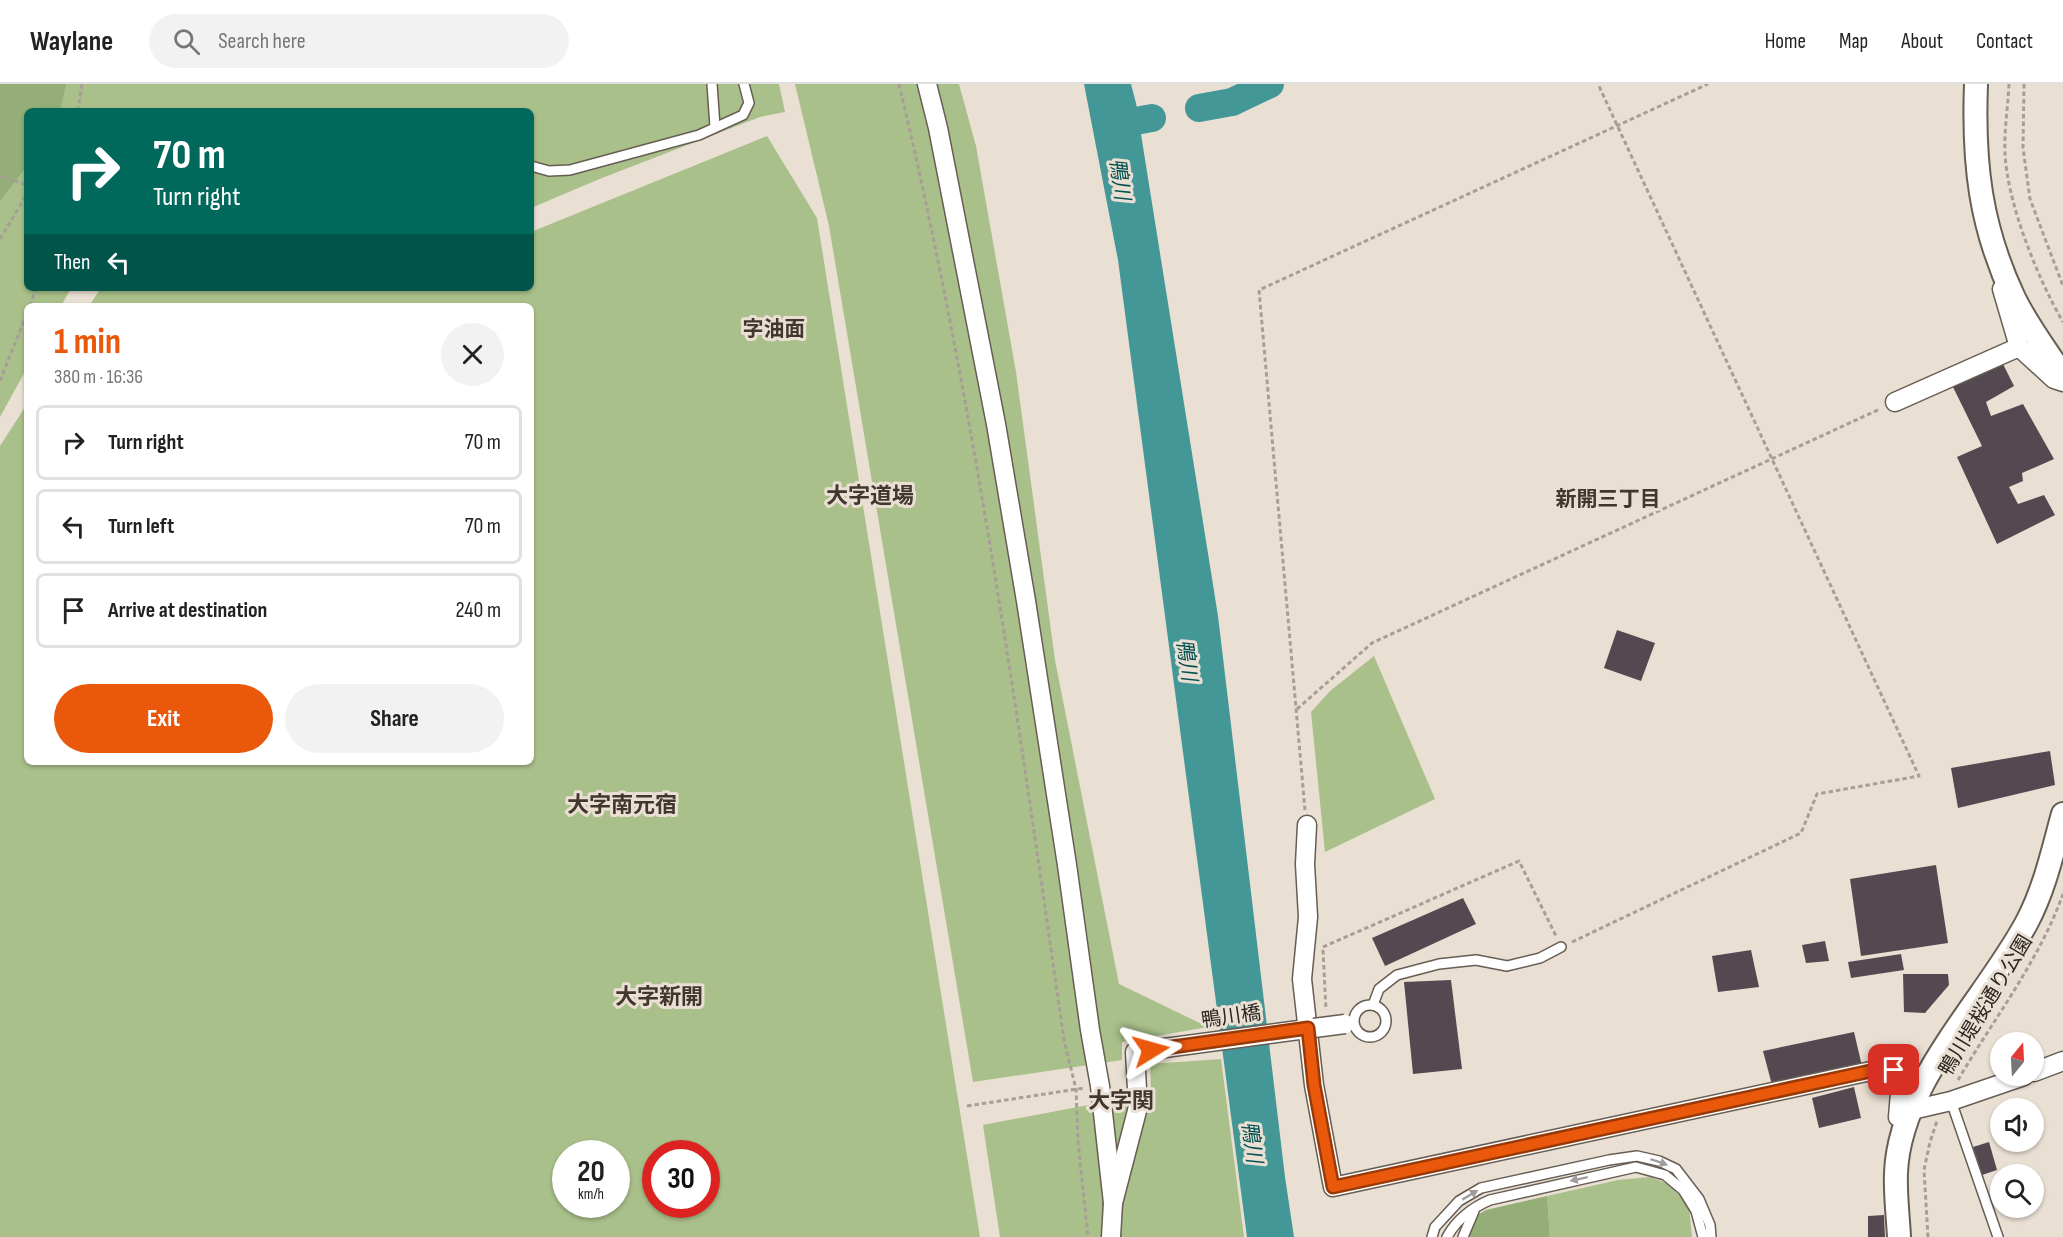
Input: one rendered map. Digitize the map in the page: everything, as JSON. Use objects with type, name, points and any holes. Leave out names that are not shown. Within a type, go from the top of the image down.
[{"type":"street","points":[[927,84],[938,128],[1006,483],[1039,683],[1100,1086],[1113,1203],[1110,1237]]},
{"type":"street","points":[[1976,84],[1974,128],[1977,173],[1983,209],[2002,270],[2015,300],[2063,376]]},
{"type":"street","points":[[2002,270],[2000,283],[2019,347],[2054,379],[2063,382]]},
{"type":"street","points":[[1895,402],[2019,347]]},
{"type":"street","points":[[1899,1237],[1896,1173],[1909,1115],[1929,1072],[2026,923],[2038,900],[2063,814]]},
{"type":"street","points":[[1307,825],[1305,864],[1308,917],[1302,979],[1314,1085],[1333,1187],[1880,1069],[1894,1070],[1901,1081],[1898,1117],[1994,1086]]},
{"type":"street","name":"鴨川橋","points":[[1113,1203],[1138,1107],[1135,1053],[1349,1024]]},
{"type":"street","points":[[2044,1068],[2063,1061]]},
{"type":"lane","points":[[712,84],[715,128]]},
{"type":"lane","points":[[534,167],[549,171],[570,170],[699,135],[743,115],[749,103],[744,84]]},
{"type":"lane","points":[[1373,1005],[1379,989],[1397,975],[1439,964],[1476,960],[1507,966],[1540,958],[1561,947]]},
{"type":"lane","points":[[1373,1005],[1382,1010],[1386,1019],[1384,1029],[1380,1034],[1364,1036],[1349,1024],[1358,1009],[1362,1006],[1373,1005]]},
{"type":"lane","points":[[1947,1102],[1998,1237]]},
{"type":"lane","points":[[1432,1237],[1435,1227],[1459,1201],[1481,1188],[1636,1156],[1659,1161],[1677,1169],[1699,1199],[1710,1225],[1712,1237]]},
{"type":"lane","points":[[1447,1237],[1451,1229],[1476,1206],[1490,1200],[1636,1167],[1665,1175],[1683,1190],[1696,1211],[1703,1237]]},
{"type":"lane","points":[[1463,1237],[1476,1206]]},
{"type":"path","points":[[78,108],[82,84]]},
{"type":"path","points":[[899,84],[944,294],[993,558],[1064,1040],[1076,1089],[1078,1142],[1088,1237]]},
{"type":"path","points":[[1323,947],[1519,861],[1561,947],[1802,833],[1817,794],[1919,776],[1598,84]]},
{"type":"path","points":[[1307,825],[1259,290],[1707,84]]},
{"type":"path","points":[[2009,84],[2005,155],[2016,211],[2044,288],[2063,322]]},
{"type":"path","points":[[2024,84],[2023,148],[2030,199],[2063,286]]},
{"type":"path","points":[[0,176],[24,185]]},
{"type":"path","points":[[0,238],[24,199]]},
{"type":"path","points":[[0,381],[24,321]]},
{"type":"path","points":[[1296,710],[1371,643],[1895,402]]},
{"type":"path","name":"鴨川堤桜通り公園","points":[[1928,1237],[1924,1170],[1930,1142],[1947,1102],[2046,932],[2063,894]]},
{"type":"path","points":[[1322,939],[1326,1014]]},
{"type":"path","points":[[967,1106],[1100,1086]]},
{"type":"green space","points":[[0,84],[779,84],[785,112],[760,117],[534,207],[534,108],[24,108],[24,291],[69,291],[63,303],[24,303],[24,373],[0,417]]},
{"type":"green space","points":[[0,84],[66,84],[61,108],[24,108],[24,170],[0,201]]},
{"type":"green space","points":[[795,84],[959,84],[976,146],[1016,372],[1055,660],[1119,984],[1208,1027],[1122,1042],[1122,1060],[973,1082],[829,226]]},
{"type":"green space","points":[[767,136],[817,218],[980,1237],[0,1237],[0,446],[24,409],[24,765],[534,765],[534,303],[91,303],[99,291],[534,291],[534,231]]},
{"type":"green space","points":[[1374,656],[1435,799],[1325,852],[1311,712],[1330,691]]},
{"type":"green space","points":[[1221,1059],[1244,1237],[1000,1237],[983,1125],[1151,1093],[1150,1064]]},
{"type":"green space","points":[[1650,1177],[1669,1184],[1689,1207],[1692,1237],[1550,1237],[1547,1196],[1618,1180]]},
{"type":"green space","points":[[1547,1196],[1550,1237],[1463,1237],[1476,1216],[1486,1210]]},
{"type":"water","name":"鴨川","points":[[1084,84],[1131,84],[1136,103],[1218,616],[1294,1237],[1247,1237],[1118,260]]},
{"type":"building","points":[[2002,362],[2014,386],[1986,402],[1991,416],[2023,404],[2054,459],[2022,473],[2023,481],[2009,487],[2018,504],[2044,495],[2055,515],[1997,544],[1957,457],[1982,446],[1952,385]]},
{"type":"building","points":[[1617,630],[1655,643],[1641,681],[1604,668]]},
{"type":"building","points":[[2050,751],[2055,785],[1958,808],[1951,768]]},
{"type":"building","points":[[1936,865],[1948,943],[1861,956],[1850,879]]},
{"type":"building","points":[[1463,898],[1476,924],[1385,966],[1372,938]]},
{"type":"building","points":[[1825,941],[1829,961],[1806,963],[1802,945]]},
{"type":"building","points":[[1751,950],[1759,987],[1718,992],[1712,956]]},
{"type":"building","points":[[1901,954],[1904,970],[1851,978],[1848,962]]},
{"type":"building","points":[[1903,974],[1948,974],[1949,985],[1925,1013],[1904,1012]]},
{"type":"building","points":[[1451,980],[1462,1069],[1413,1074],[1404,982]]},
{"type":"building","points":[[1854,1032],[1862,1066],[1772,1085],[1763,1051]]},
{"type":"building","points":[[1854,1087],[1861,1118],[1819,1128],[1812,1098]]},
{"type":"building","points":[[1989,1142],[1995,1164],[1990,1164],[1990,1172],[1982,1175],[1973,1147]]},
{"type":"building","points":[[1884,1215],[1885,1237],[1868,1237],[1868,1216]]},
{"type":"waterway","points":[[1199,108],[1232,102],[1270,84]]},
{"type":"waterway","points":[[1113,125],[1152,118]]},
{"type":"district","name":"字油面","points":[[774,329]]},
{"type":"district","name":"大字道場","points":[[870,495]]},
{"type":"district","name":"新開三丁目","points":[[1608,499]]},
{"type":"district","name":"大字南元宿","points":[[622,804]]},
{"type":"district","name":"大字新開","points":[[659,996]]},
{"type":"district","name":"大字関","points":[[1121,1100]]},
{"type":"route","points":[[1151,1050],[1308,1028],[1314,1085],[1333,1187],[1880,1069],[1894,1070]]}]
